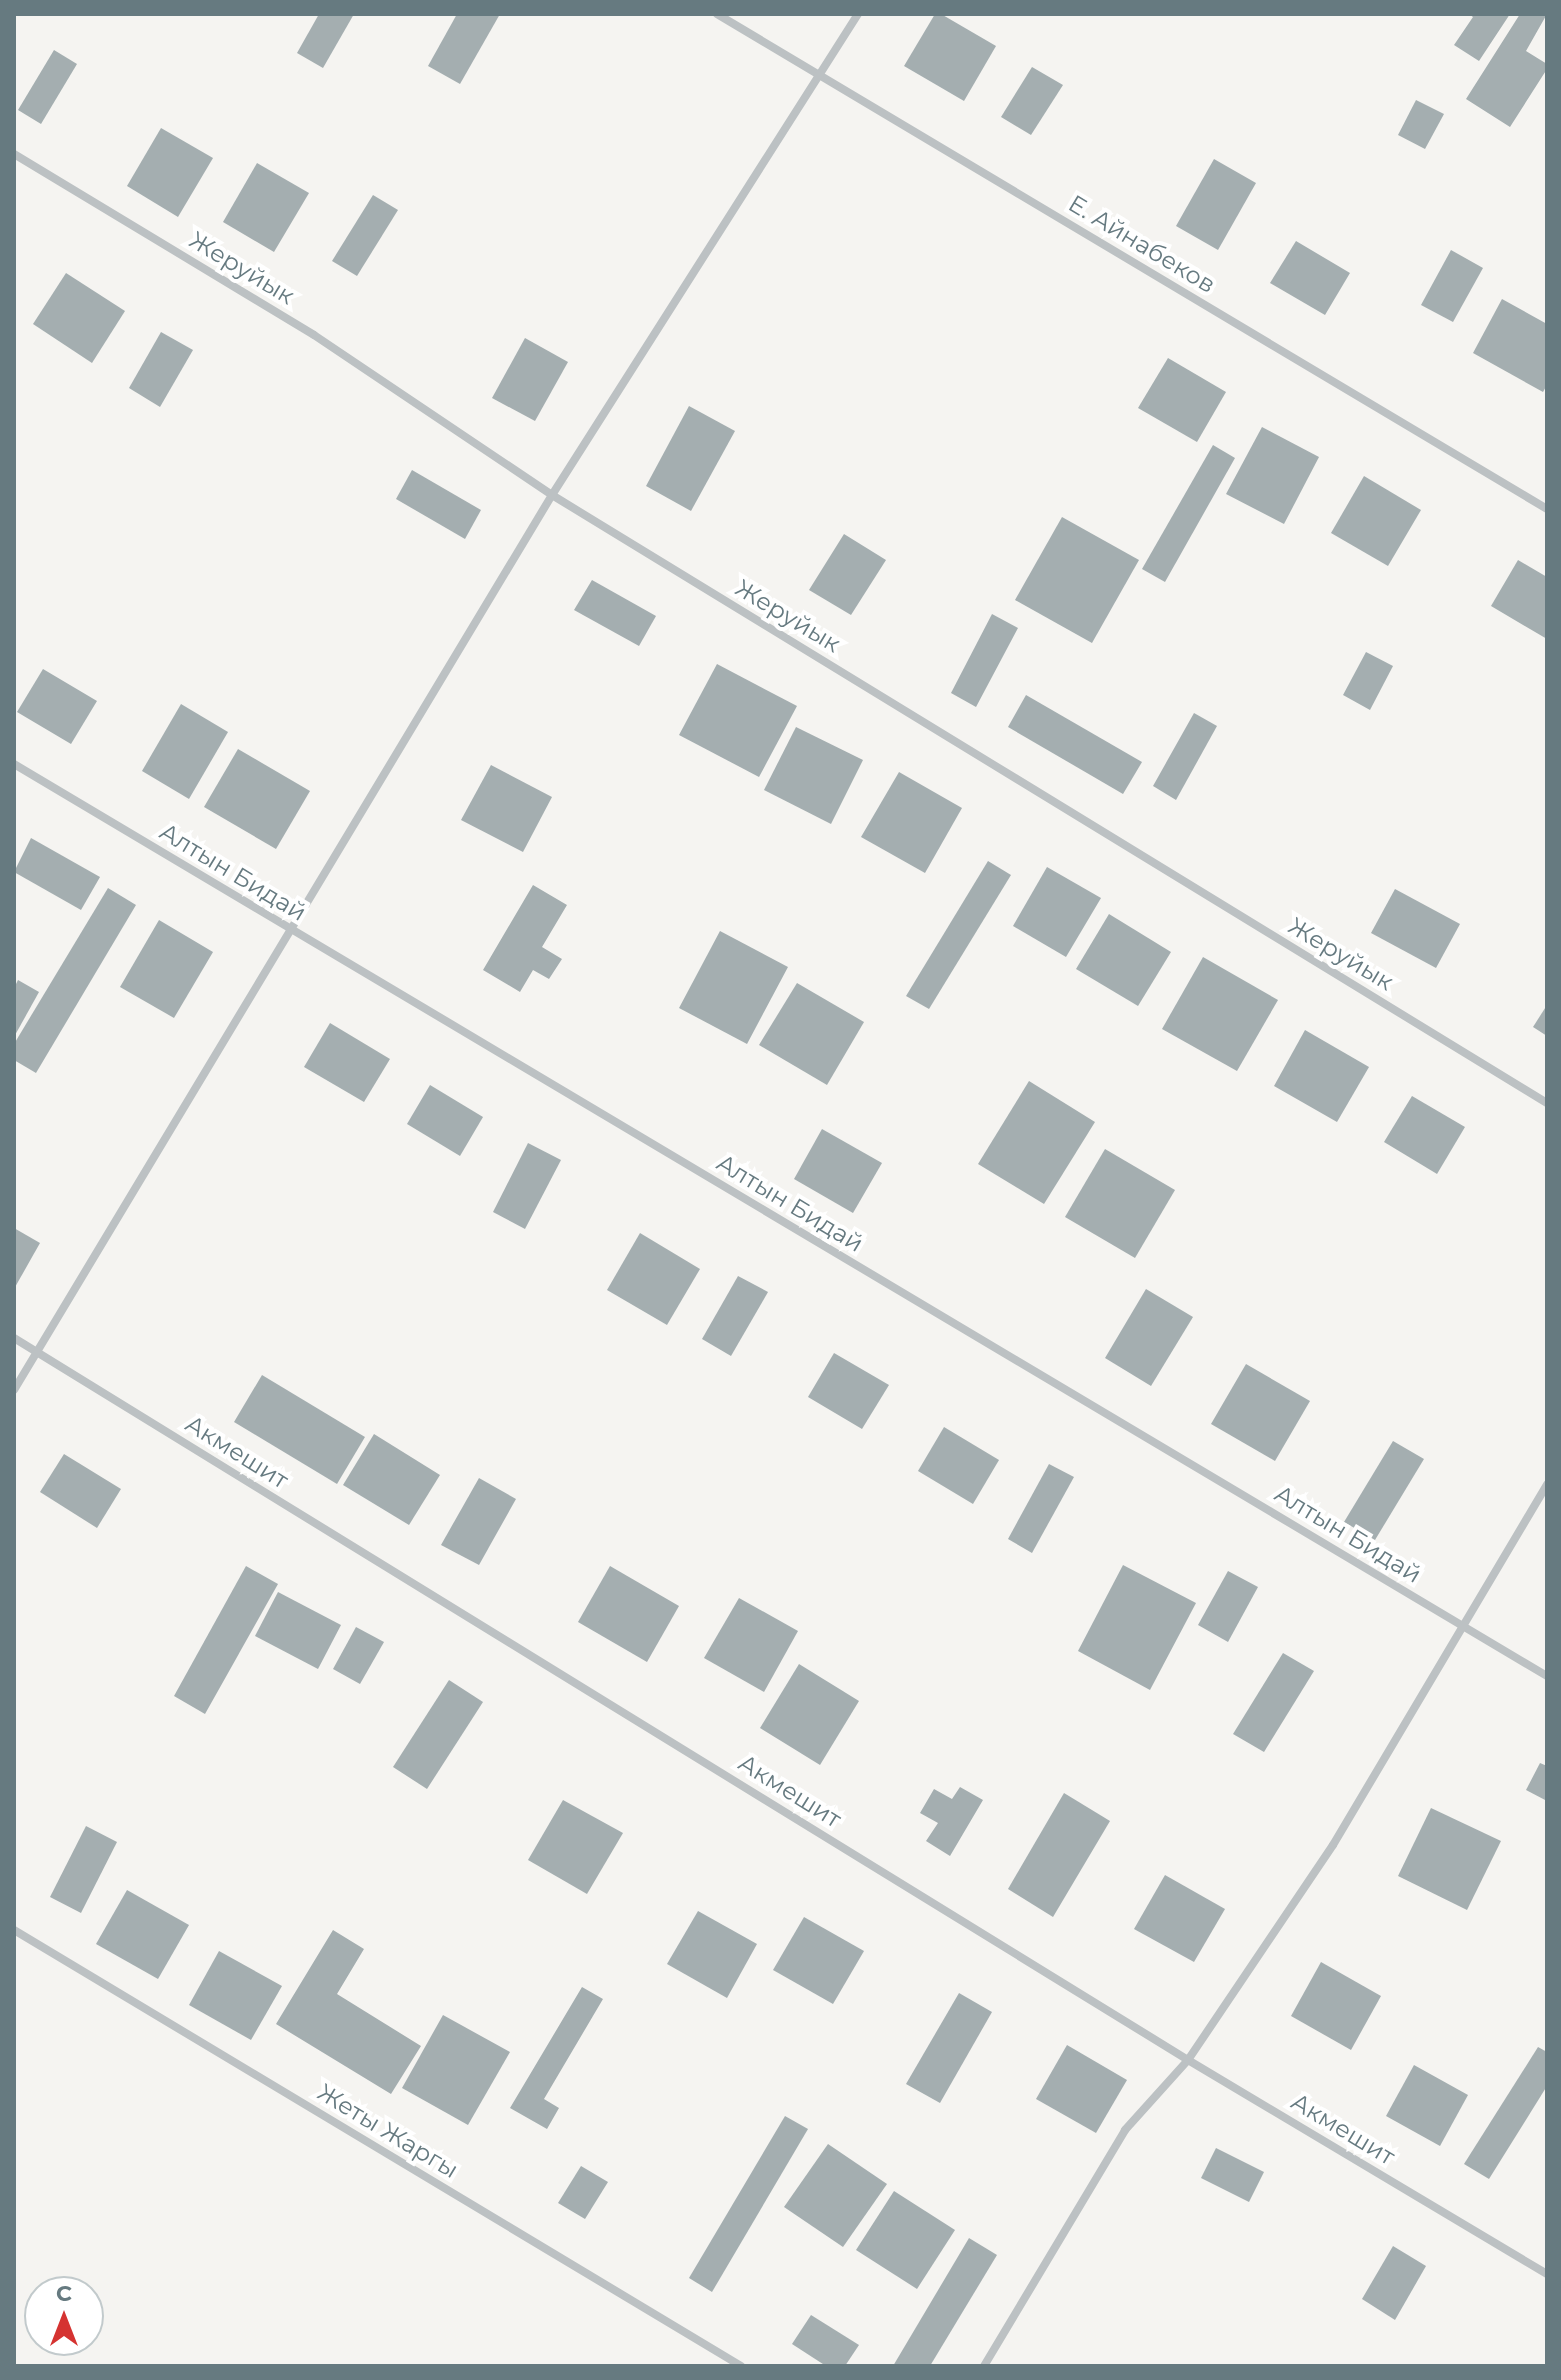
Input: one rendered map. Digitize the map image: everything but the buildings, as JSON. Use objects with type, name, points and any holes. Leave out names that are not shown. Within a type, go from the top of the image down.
[{"type":"street","name":"Е. Айнабеков","points":[[717,14],[1547,509]]},
{"type":"street","points":[[14,1390],[552,495],[858,14]]},
{"type":"street","name":"Жеруйык","points":[[14,154],[314,335],[552,495],[1547,1103]]},
{"type":"street","name":"Алтын Бидай","points":[[14,764],[1547,1676]]},
{"type":"street","name":"Акмешит","points":[[14,1338],[1188,2060],[1547,2274]]},
{"type":"street","points":[[984,2366],[1125,2130],[1188,2060],[1333,1845],[1547,1484]]},
{"type":"street","name":"Жеты Жаргы","points":[[14,1930],[741,2366]]}]
